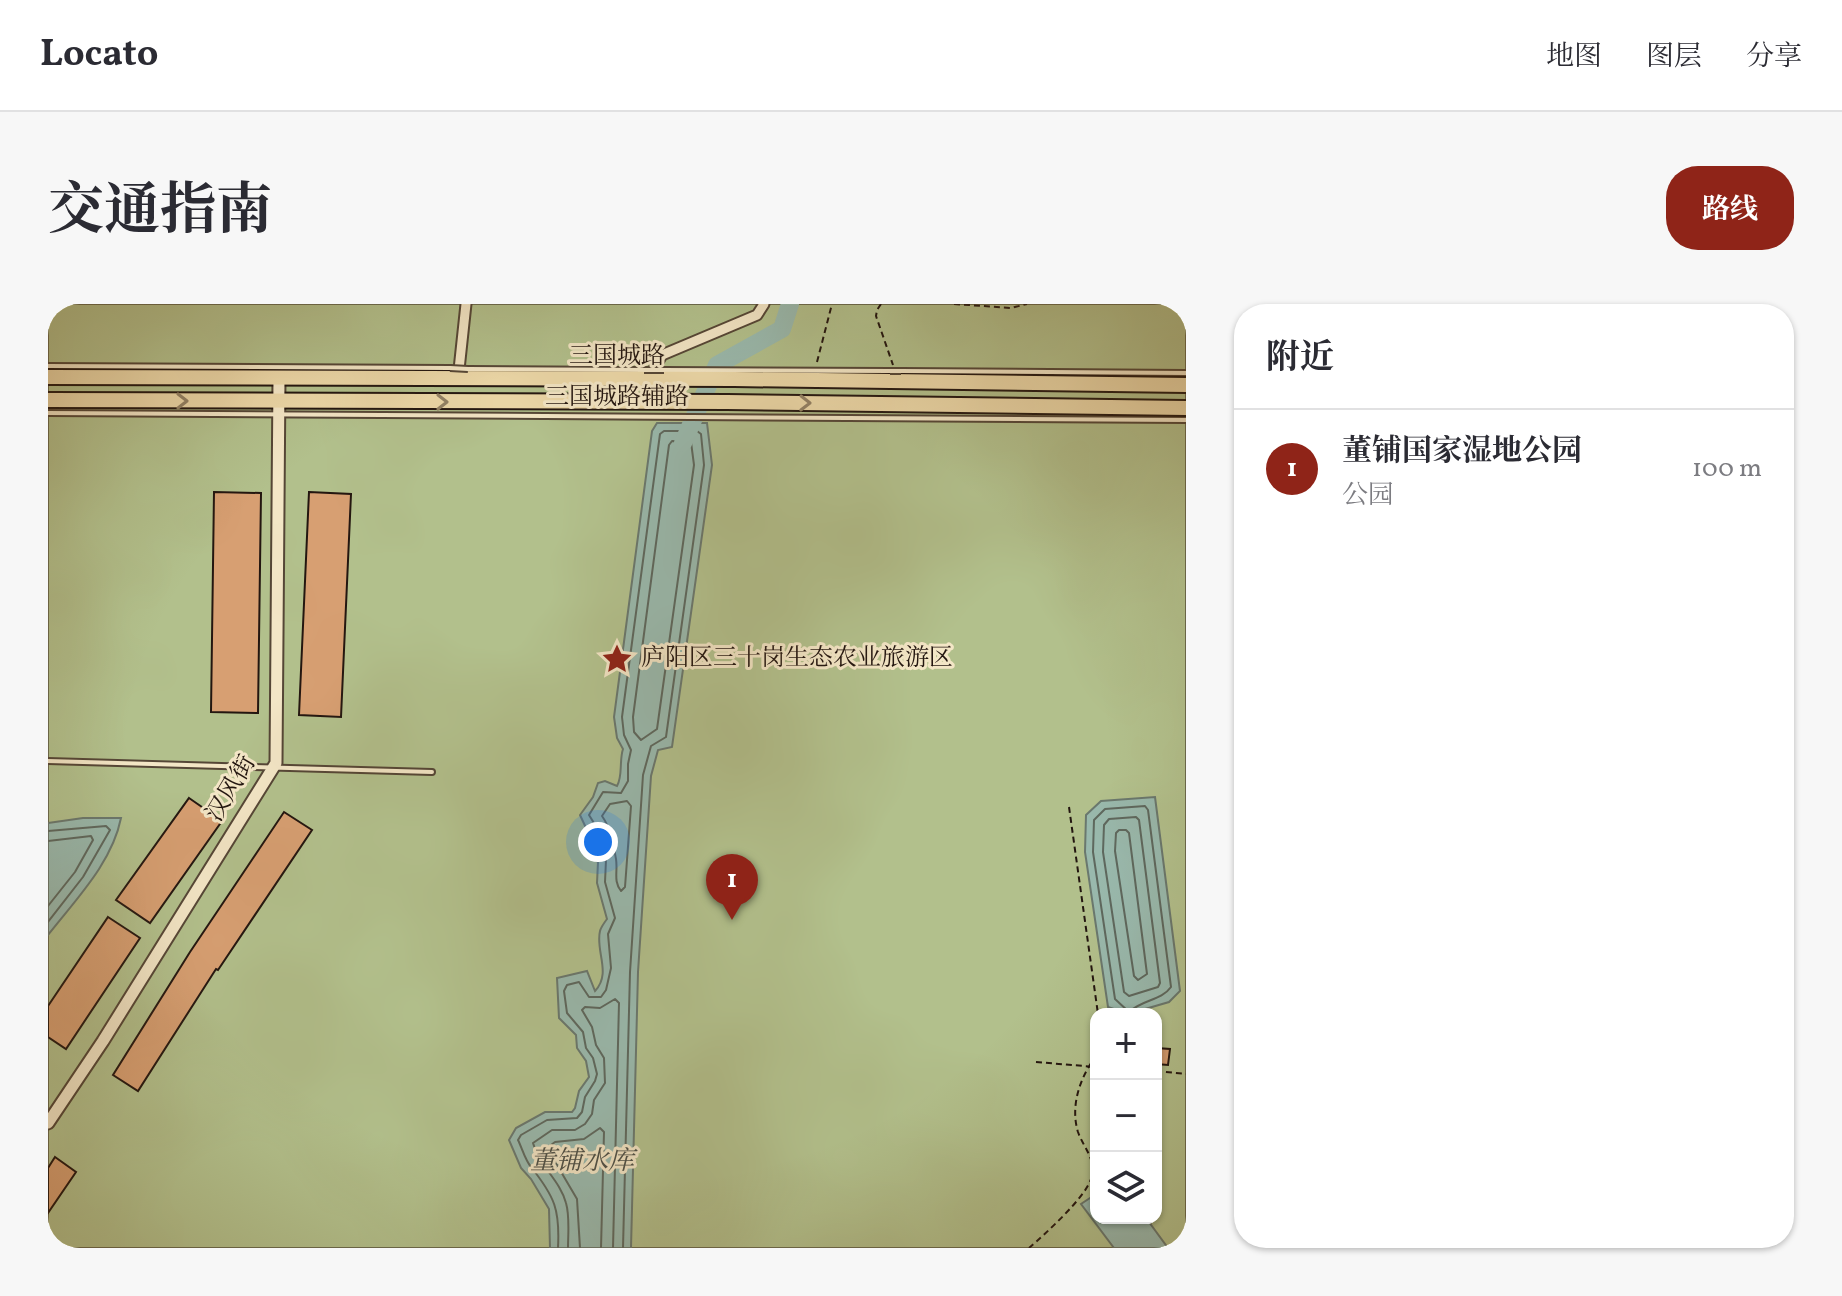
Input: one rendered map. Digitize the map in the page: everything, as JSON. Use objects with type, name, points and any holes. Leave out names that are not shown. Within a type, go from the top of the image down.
[{"type":"main road","name":"三国城路","points":[[48,377],[279,378],[458,372],[654,374],[734,379],[896,375],[1186,385]]},
{"type":"main road","name":"三国城路","points":[[48,400],[279,408],[656,410],[727,402],[1186,408]]},
{"type":"street","points":[[458,372],[466,304]]},
{"type":"street","points":[[654,374],[662,355],[757,315],[764,304]]},
{"type":"street","name":"汉风街","points":[[48,1123],[103,1041],[276,763],[279,378]]},
{"type":"lane","points":[[48,366],[458,372]]},
{"type":"lane","name":"三国城路辅路","points":[[654,374],[678,370],[896,375],[1186,373]]},
{"type":"lane","points":[[48,413],[279,408]]},
{"type":"lane","name":"三国城路辅路","points":[[656,410],[732,417],[1186,420]]},
{"type":"lane","points":[[48,761],[432,772]]},
{"type":"path","points":[[818,357],[832,304]]},
{"type":"path","points":[[881,304],[877,310],[878,323],[896,375]]},
{"type":"path","points":[[954,304],[1011,308],[1027,304]]},
{"type":"path","points":[[1069,807],[1097,1008]]},
{"type":"path","points":[[1029,1248],[1063,1217],[1092,1177],[1092,1160],[1078,1133],[1076,1115],[1079,1084],[1089,1066],[1036,1062]]},
{"type":"path","points":[[1162,1072],[1186,1074]]},
{"type":"green space","name":"庐阳区三十岗生态农业旅游区","points":[[48,304],[1186,304],[1186,1248],[48,1248]]},
{"type":"water","name":"董铺水库","points":[[657,423],[707,423],[712,465],[672,747],[658,750],[651,776],[638,972],[631,1248],[550,1248],[549,1209],[521,1168],[509,1140],[516,1128],[545,1112],[572,1112],[579,1091],[589,1077],[586,1061],[577,1048],[576,1035],[559,1018],[557,978],[587,971],[595,991],[602,977],[599,939],[600,930],[607,919],[597,883],[598,862],[592,858],[595,841],[580,815],[593,797],[598,783],[605,781],[617,786],[620,778],[623,749],[617,738],[614,717],[652,431]]},
{"type":"water","points":[[1155,797],[1180,991],[1169,1002],[1148,1008],[1108,1007],[1085,852],[1086,815],[1101,801]]},
{"type":"water","points":[[83,818],[121,818],[110,850],[101,865],[48,935],[48,823]]},
{"type":"water","points":[[1090,1198],[1090,1216],[1081,1204]]},
{"type":"water","points":[[1096,1224],[1150,1224],[1168,1248],[1114,1248]]},
{"type":"building","points":[[214,492],[261,493],[258,713],[211,712]]},
{"type":"building","points":[[309,492],[351,494],[341,717],[299,715]]},
{"type":"building","points":[[189,798],[222,821],[150,923],[116,900]]},
{"type":"building","points":[[284,812],[312,830],[216,969],[138,1091],[113,1075],[190,952]]},
{"type":"building","points":[[108,917],[140,938],[66,1049],[48,1037],[48,1006]]},
{"type":"building","points":[[1162,1048],[1170,1049],[1168,1065],[1162,1064]]},
{"type":"building","points":[[55,1157],[76,1172],[48,1213],[48,1168]]},
{"type":"waterway","points":[[683,443],[717,365],[782,329],[790,304]]},
{"type":"place","name":"庐阳区三十岗生态农业旅游区","points":[[617,659]]},
{"type":"place","name":"董铺国家湿地公园","points":[[732,920]]}]
